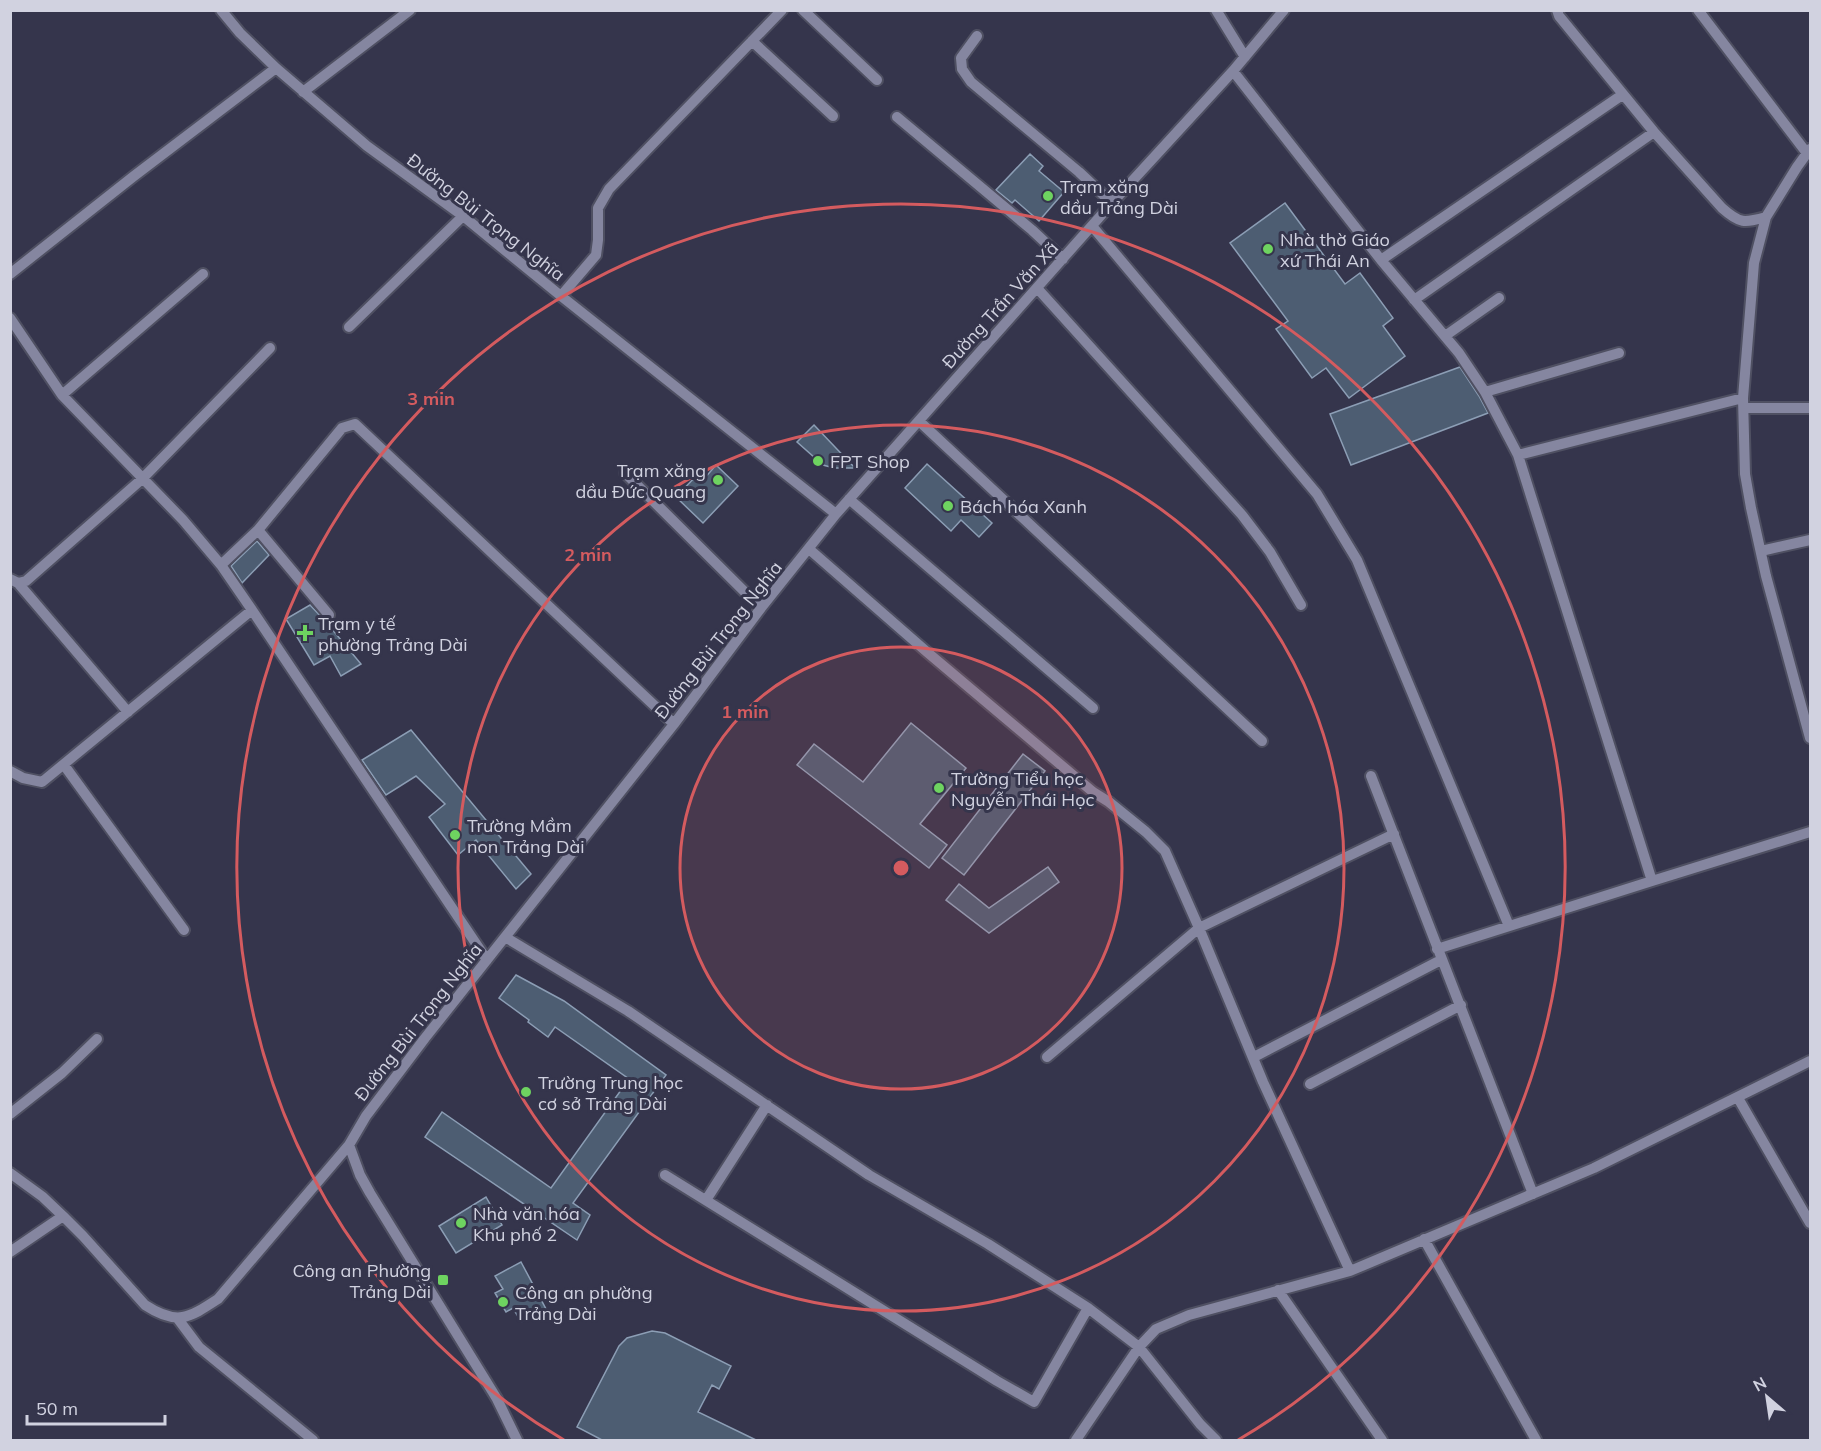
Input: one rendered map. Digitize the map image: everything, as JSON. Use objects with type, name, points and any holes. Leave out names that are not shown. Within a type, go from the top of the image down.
[{"type":"street","name":"Đường Bùi Trọng Nghĩa","points":[[178,1319],[196,1313],[218,1299],[349,1145],[366,1116],[836,514],[561,297],[463,216],[367,146],[276,68],[240,33],[221,10]]},
{"type":"street","points":[[303,92],[410,10]]},
{"type":"street","points":[[561,297],[596,255],[598,208],[609,189],[782,10]]},
{"type":"street","points":[[803,10],[876,80]]},
{"type":"street","points":[[1216,10],[1245,57]]},
{"type":"street","name":"Đường Trần Văn Xã","points":[[836,514],[1112,203],[1233,71],[1284,10]]},
{"type":"street","points":[[1557,10],[1559,16],[1622,95],[1722,208],[1735,220],[1746,222],[1766,218]]},
{"type":"street","points":[[1698,10],[1808,151],[1766,218],[1754,263],[1744,403],[1745,474],[1751,508],[1766,576],[1810,738]]},
{"type":"street","points":[[977,36],[961,58],[962,69],[971,82],[1079,172],[1112,203]]},
{"type":"street","points":[[752,41],[833,116]]},
{"type":"street","points":[[10,274],[276,68]]},
{"type":"street","points":[[1233,71],[1381,260],[1459,353],[1485,392],[1518,455],[1652,881]]},
{"type":"street","points":[[1381,260],[1622,95]]},
{"type":"street","points":[[897,117],[1032,230],[1063,259]]},
{"type":"street","points":[[1414,300],[1654,132]]},
{"type":"street","points":[[349,327],[463,216]]},
{"type":"street","points":[[1092,226],[1317,494],[1337,526],[1357,560],[1509,926]]},
{"type":"street","points":[[62,395],[203,274]]},
{"type":"street","points":[[1037,288],[1242,515],[1270,552],[1301,605]]},
{"type":"street","points":[[1445,336],[1499,298]]},
{"type":"street","points":[[10,318],[62,395],[183,520],[221,565],[487,960]]},
{"type":"street","points":[[14,581],[26,581],[35,574],[142,479],[270,348]]},
{"type":"street","points":[[1485,392],[1619,353]]},
{"type":"street","points":[[1518,455],[1744,403],[1810,408]]},
{"type":"street","points":[[919,421],[1262,741]]},
{"type":"street","points":[[221,565],[258,530],[342,428],[355,424],[674,724]]},
{"type":"street","points":[[625,473],[761,608]]},
{"type":"street","points":[[849,499],[1093,708]]},
{"type":"street","points":[[258,530],[329,615]]},
{"type":"street","points":[[1761,551],[1810,540]]},
{"type":"street","points":[[809,549],[927,652],[1084,785],[1146,832],[1165,851],[1263,1082],[1350,1271]]},
{"type":"street","points":[[14,581],[128,712]]},
{"type":"street","points":[[10,771],[23,778],[42,782],[252,609]]},
{"type":"street","points":[[64,765],[184,930]]},
{"type":"street","points":[[1371,776],[1533,1194]]},
{"type":"street","points":[[1437,949],[1810,832]]},
{"type":"street","points":[[1047,1057],[1199,928],[1394,834]]},
{"type":"street","points":[[505,938],[628,1011],[869,1175],[988,1244],[1089,1308],[1139,1347],[1200,1424],[1216,1440]]},
{"type":"street","points":[[1254,1057],[1441,960]]},
{"type":"street","points":[[1310,1084],[1461,1005]]},
{"type":"street","points":[[10,1114],[62,1073],[97,1039]]},
{"type":"street","points":[[1076,1440],[1139,1347],[1156,1329],[1189,1315],[1350,1271],[1594,1168],[1810,1061]]},
{"type":"street","points":[[1738,1098],[1810,1223]]},
{"type":"street","points":[[706,1200],[767,1105]]},
{"type":"street","points":[[349,1145],[360,1175],[370,1193],[497,1399],[517,1440]]},
{"type":"street","points":[[10,1173],[43,1197],[63,1216],[145,1305],[156,1312],[178,1319],[200,1347],[313,1440]]},
{"type":"street","points":[[665,1175],[997,1382],[1034,1402],[1089,1308]]},
{"type":"street","points":[[10,1252],[63,1216]]},
{"type":"street","points":[[1424,1239],[1536,1440]]},
{"type":"street","points":[[1278,1290],[1382,1440]]},
{"type":"building","points":[[1030,154],[1043,166],[1039,171],[1064,192],[1039,221],[1015,200],[1012,203],[996,190]]},
{"type":"building","points":[[1285,203],[1345,284],[1360,273],[1393,318],[1383,326],[1405,356],[1349,398],[1326,368],[1312,378],[1276,329],[1288,321],[1230,243]]},
{"type":"building","points":[[1460,367],[1488,413],[1351,465],[1330,414]]},
{"type":"building","points":[[814,425],[855,468],[834,468],[823,465],[797,442]]},
{"type":"building","name":"Bách hóa Xanh","points":[[927,464],[992,523],[979,537],[961,520],[951,531],[905,488]]},
{"type":"building","points":[[716,465],[738,486],[703,523],[676,497],[698,474],[704,479]]},
{"type":"building","points":[[257,541],[269,555],[242,583],[231,566]]},
{"type":"building","points":[[310,605],[361,664],[341,676],[330,656],[314,665],[286,619]]},
{"type":"building","points":[[911,723],[966,768],[920,824],[947,845],[929,868],[797,765],[814,744],[863,782]]},
{"type":"building","points":[[411,730],[531,874],[516,889],[476,840],[458,855],[429,817],[445,804],[416,776],[386,795],[362,760]]},
{"type":"building","points":[[1023,754],[1045,771],[964,875],[942,858]]},
{"type":"building","points":[[1048,867],[1059,882],[989,933],[946,900],[959,884],[989,908]]},
{"type":"building","points":[[516,975],[564,1001],[666,1075],[573,1203],[590,1215],[577,1240],[425,1137],[442,1112],[551,1188],[629,1079],[555,1027],[548,1037],[499,998]]},
{"type":"building","points":[[486,1197],[502,1225],[456,1253],[439,1226]]},
{"type":"building","points":[[521,1262],[546,1309],[521,1322],[513,1308],[506,1312],[495,1293],[503,1289],[495,1276]]},
{"type":"building","points":[[652,1331],[665,1333],[731,1366],[719,1389],[712,1385],[698,1412],[756,1440],[602,1440],[577,1427],[619,1346],[627,1338]]},
{"type":"place","name":"Trạm xăng dầu Trảng Dài","points":[[1048,196]]},
{"type":"place","name":"Nhà thờ Giáo xứ Thái An","points":[[1268,249]]},
{"type":"place","name":"FPT Shop","points":[[818,461]]},
{"type":"place","name":"Trạm xăng dầu Đức Quang","points":[[718,480]]},
{"type":"place","name":"Bách hóa Xanh","points":[[948,506]]},
{"type":"place","name":"Trạm y tế phường Trảng Dài","points":[[305,633]]},
{"type":"place","name":"Trường Tiểu học Nguyễn Thái Học","points":[[939,788]]},
{"type":"place","name":"Trường Mầm non Trảng Dài","points":[[455,835]]},
{"type":"place","name":"Trường Trung học cơ sở Trảng Dài","points":[[526,1092]]},
{"type":"place","name":"Nhà văn hóa Khu phố 2","points":[[461,1223]]},
{"type":"place","name":"Công an Phường Trảng Dài","points":[[443,1280]]},
{"type":"place","name":"Công an phường Trảng Dài","points":[[503,1302]]}]
